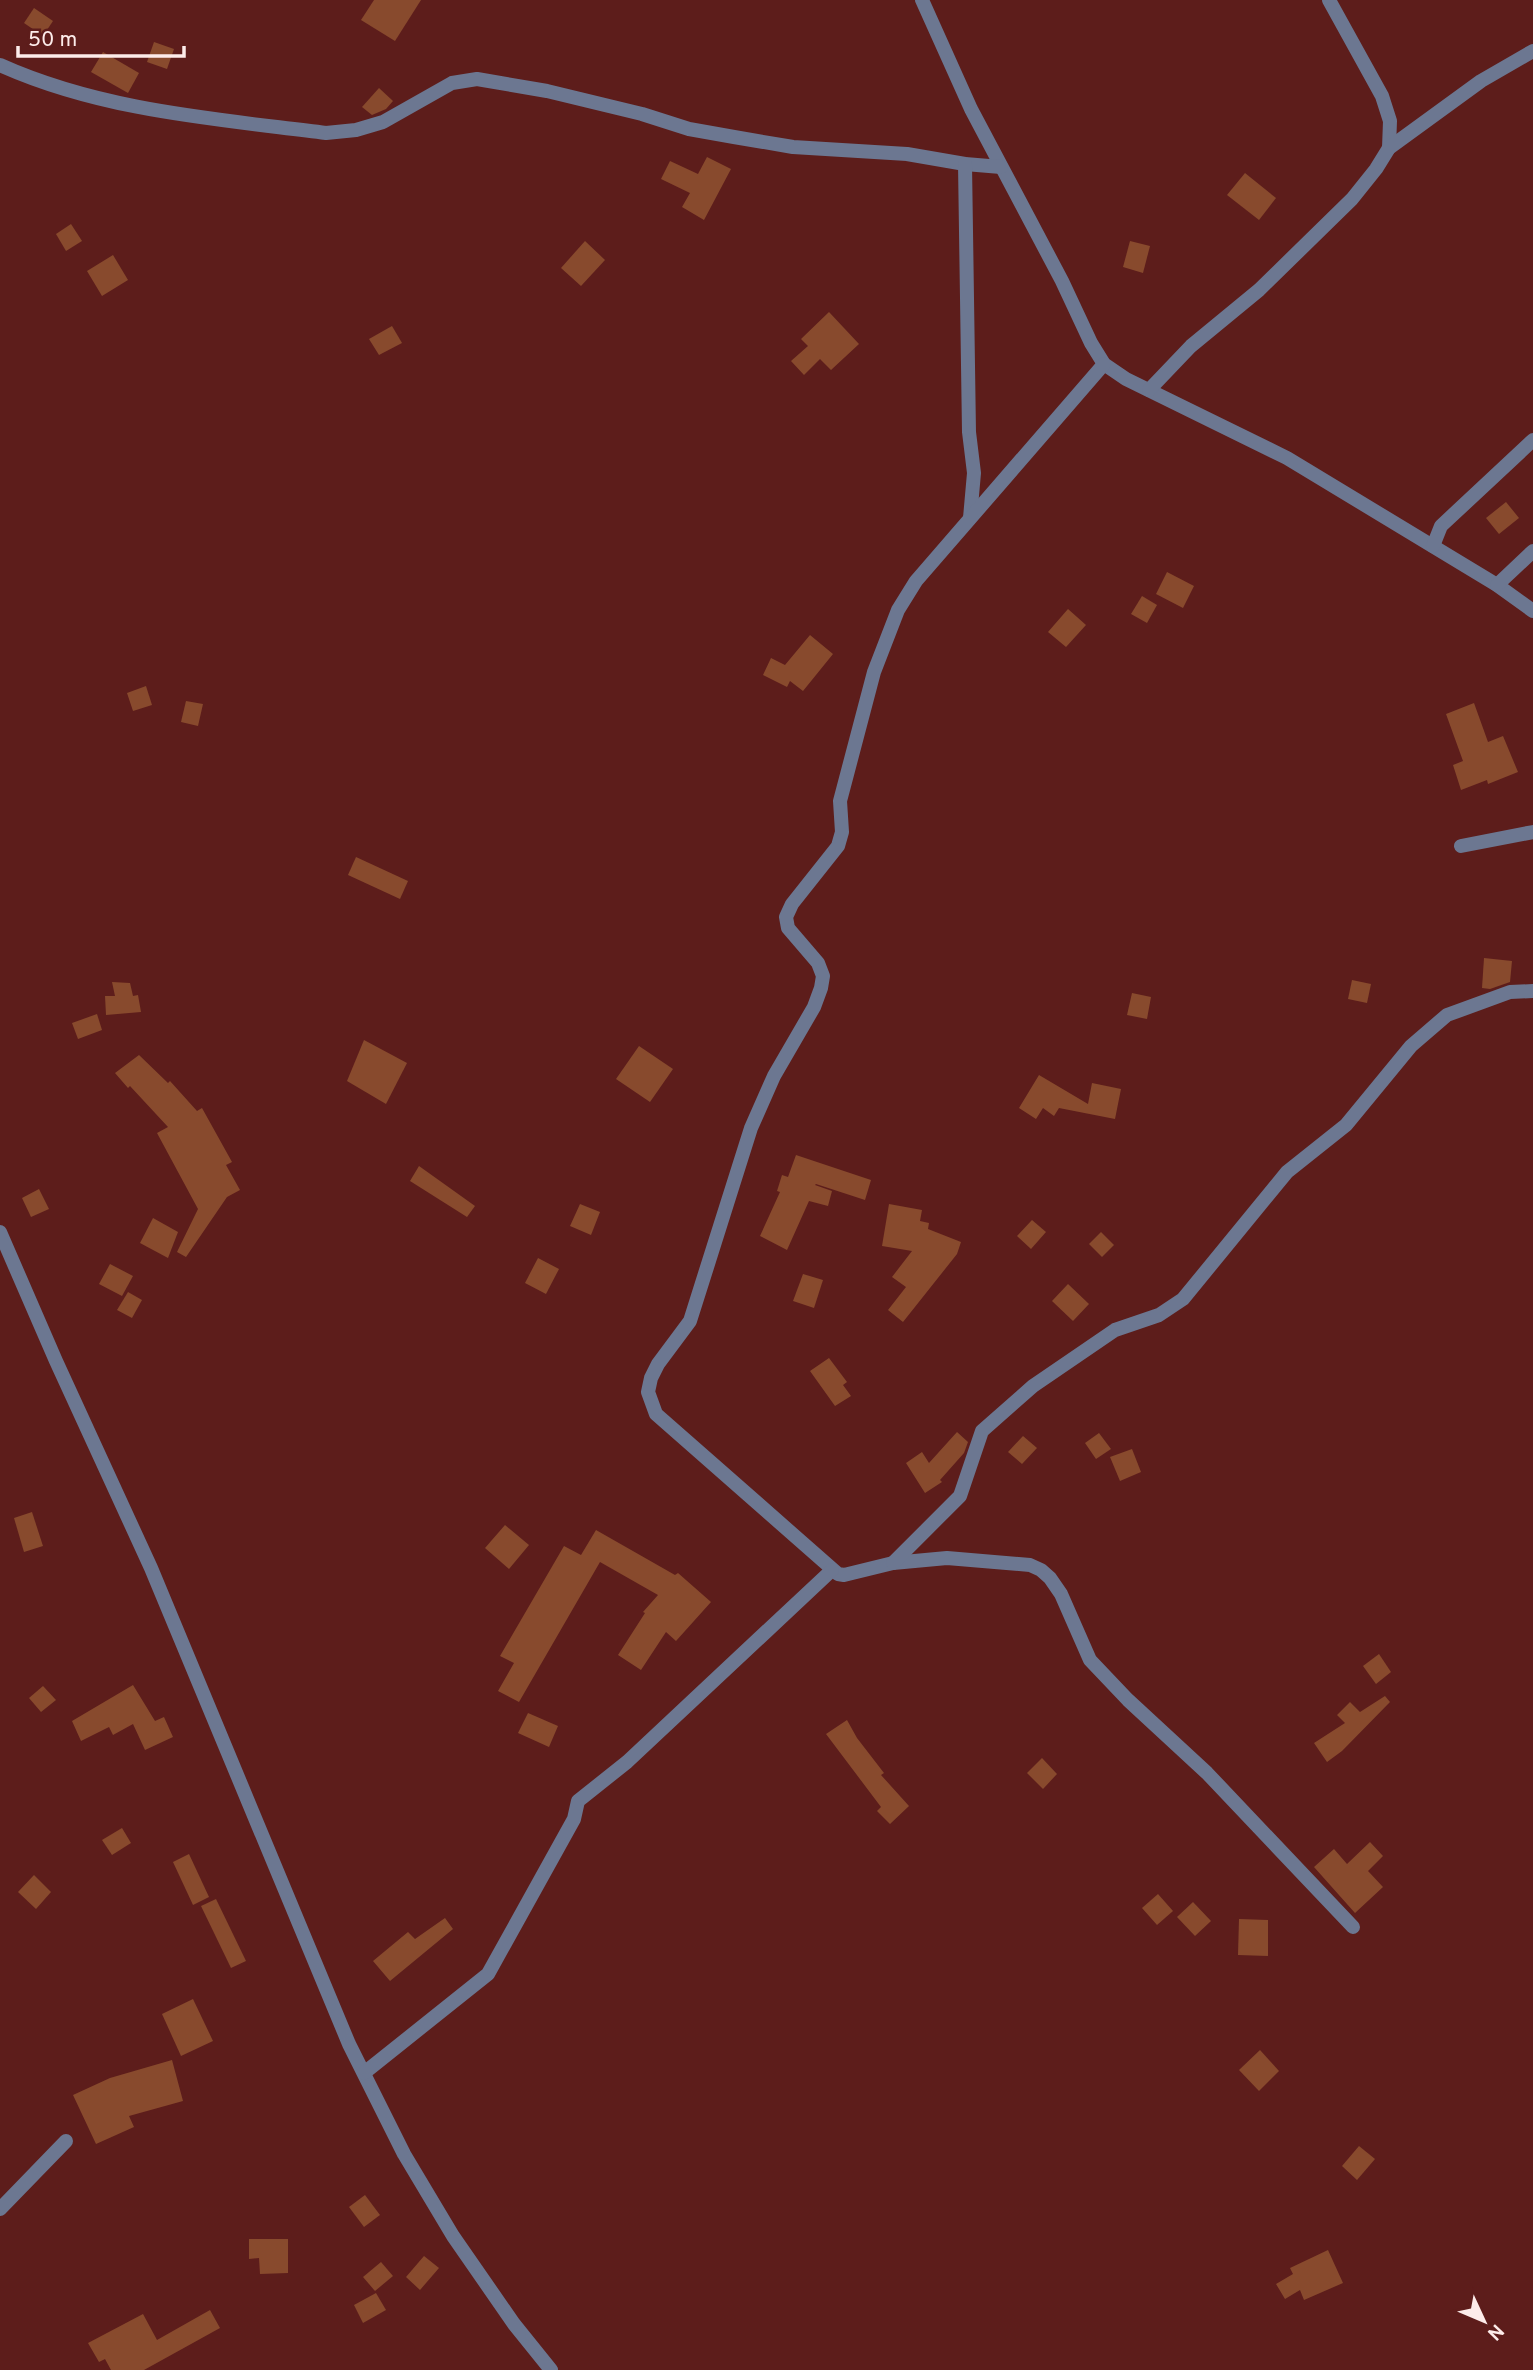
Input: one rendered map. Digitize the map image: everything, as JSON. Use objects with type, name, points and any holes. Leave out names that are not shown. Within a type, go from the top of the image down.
[{"type":"street","points":[[922,0],[971,109],[1062,281],[1091,344],[1104,364],[1126,379],[1287,458],[1497,585],[1533,611]]},
{"type":"street","points":[[1329,0],[1382,96],[1390,121],[1389,148]]},
{"type":"street","points":[[1149,390],[1191,346],[1259,290],[1352,199],[1389,148],[1481,81],[1533,51]]},
{"type":"street","points":[[0,65],[49,84],[148,110],[326,133],[356,131],[383,122],[452,83],[477,79],[547,91],[734,138],[793,147],[907,154],[1001,167]]},
{"type":"street","points":[[965,164],[969,432],[974,472],[971,518]]},
{"type":"street","points":[[1104,364],[916,581],[898,610],[874,672],[840,801],[842,832],[838,846],[792,904],[786,917],[789,928],[818,963],[823,976],[821,989],[814,1007],[774,1076],[751,1128],[690,1321],[657,1364],[648,1392],[656,1414],[832,1570],[844,1575],[893,1563],[947,1558],[1030,1565],[1041,1570],[1061,1594],[1090,1660],[1216,1783],[1353,1927]]},
{"type":"street","points":[[1433,546],[1441,526],[1533,440]]},
{"type":"street","points":[[1497,585],[1533,551]]},
{"type":"street","points":[[1461,846],[1533,832]]},
{"type":"street","points":[[893,1563],[960,1496],[982,1431],[1033,1386],[1115,1330],[1159,1315],[1183,1299],[1287,1172],[1346,1125],[1411,1046],[1447,1015],[1510,992],[1533,991]]},
{"type":"street","points":[[0,1232],[151,1568],[349,2044],[404,2154],[453,2236],[514,2324],[551,2370]]},
{"type":"street","points":[[364,2073],[488,1974],[574,1819],[578,1801],[626,1762],[832,1570]]},
{"type":"street","points":[[0,2209],[66,2141]]},
{"type":"building","points":[[374,0],[421,0],[395,41],[361,20]]},
{"type":"building","points":[[34,8],[53,21],[43,36],[24,23]]},
{"type":"building","points":[[154,42],[174,49],[167,69],[147,62]]},
{"type":"building","points":[[103,52],[139,73],[128,93],[91,72]]},
{"type":"building","points":[[379,88],[393,101],[386,109],[372,115],[362,107]]},
{"type":"building","points":[[707,157],[731,169],[704,220],[682,207],[690,193],[661,179],[670,161],[698,174]]},
{"type":"building","points":[[1245,173],[1276,198],[1259,220],[1227,195]]},
{"type":"building","points":[[71,224],[82,241],[66,251],[56,234]]},
{"type":"building","points":[[585,241],[605,260],[581,286],[561,268]]},
{"type":"building","points":[[1130,241],[1150,246],[1143,273],[1123,267]]},
{"type":"building","points":[[113,255],[128,280],[102,296],[87,271]]},
{"type":"building","points":[[829,312],[859,344],[831,370],[820,359],[804,375],[791,361],[808,346],[801,339]]},
{"type":"building","points":[[392,326],[402,343],[379,355],[369,339]]},
{"type":"building","points":[[1506,502],[1519,518],[1499,534],[1486,518]]},
{"type":"building","points":[[1167,572],[1194,586],[1183,608],[1156,594]]},
{"type":"building","points":[[1142,596],[1157,605],[1147,623],[1131,614]]},
{"type":"building","points":[[1068,609],[1086,625],[1066,647],[1048,632]]},
{"type":"building","points":[[810,635],[833,654],[803,691],[790,681],[787,687],[763,675],[771,658],[785,665]]},
{"type":"building","points":[[146,686],[152,705],[133,711],[127,693]]},
{"type":"building","points":[[186,701],[203,704],[198,726],[181,722]]},
{"type":"building","points":[[1474,703],[1488,742],[1503,736],[1518,772],[1488,784],[1487,780],[1461,790],[1453,765],[1463,761],[1446,714]]},
{"type":"building","points":[[356,857],[408,881],[400,899],[348,875]]},
{"type":"building","points":[[1484,958],[1512,961],[1510,982],[1490,989],[1482,988]]},
{"type":"building","points":[[1352,980],[1371,984],[1367,1003],[1348,999]]},
{"type":"building","points":[[112,982],[130,983],[133,996],[138,995],[141,1012],[106,1015],[105,996],[115,996]]},
{"type":"building","points":[[1132,993],[1151,997],[1147,1019],[1127,1015]]},
{"type":"building","points":[[97,1014],[102,1030],[78,1039],[72,1023]]},
{"type":"building","points":[[364,1040],[407,1063],[386,1104],[347,1081]]},
{"type":"building","points":[[639,1046],[673,1069],[650,1102],[616,1079]]},
{"type":"building","points":[[139,1055],[168,1083],[170,1081],[197,1111],[202,1108],[232,1162],[226,1165],[240,1190],[227,1197],[186,1257],[177,1252],[198,1209],[157,1133],[168,1127],[115,1073]]},
{"type":"building","points":[[1039,1075],[1088,1104],[1092,1083],[1121,1089],[1115,1119],[1059,1108],[1054,1116],[1043,1108],[1036,1119],[1019,1108]]},
{"type":"building","points":[[796,1155],[871,1180],[865,1200],[816,1184],[832,1191],[828,1206],[809,1201],[787,1250],[760,1236],[780,1192],[777,1191],[782,1175],[788,1177]]},
{"type":"building","points":[[419,1166],[475,1206],[467,1217],[410,1181]]},
{"type":"building","points":[[39,1189],[49,1209],[31,1217],[22,1198]]},
{"type":"building","points":[[580,1204],[600,1212],[591,1235],[570,1226]]},
{"type":"building","points":[[889,1204],[922,1210],[920,1221],[929,1223],[928,1229],[961,1242],[957,1254],[903,1322],[888,1310],[906,1287],[892,1277],[912,1251],[882,1246]]},
{"type":"building","points":[[153,1218],[178,1232],[168,1258],[140,1243]]},
{"type":"building","points":[[1032,1220],[1046,1232],[1031,1249],[1017,1236]]},
{"type":"building","points":[[1101,1232],[1114,1245],[1102,1257],[1089,1244]]},
{"type":"building","points":[[538,1258],[559,1269],[546,1294],[525,1283]]},
{"type":"building","points":[[110,1264],[133,1276],[122,1296],[99,1284]]},
{"type":"building","points":[[803,1274],[823,1280],[814,1308],[793,1301]]},
{"type":"building","points":[[1068,1284],[1089,1304],[1073,1321],[1052,1301]]},
{"type":"building","points":[[128,1292],[142,1300],[132,1318],[117,1310]]},
{"type":"building","points":[[829,1358],[847,1382],[843,1385],[851,1396],[835,1406],[810,1371]]},
{"type":"building","points":[[957,1432],[968,1442],[964,1453],[940,1480],[942,1482],[925,1493],[906,1463],[922,1452],[929,1463]]},
{"type":"building","points":[[1099,1433],[1111,1449],[1096,1459],[1085,1443]]},
{"type":"building","points":[[1023,1436],[1037,1448],[1022,1464],[1008,1452]]},
{"type":"building","points":[[1132,1449],[1141,1472],[1120,1481],[1110,1457]]},
{"type":"building","points":[[32,1512],[43,1546],[24,1552],[14,1518]]},
{"type":"building","points":[[505,1525],[529,1545],[509,1569],[485,1548]]},
{"type":"building","points":[[596,1530],[675,1575],[678,1573],[711,1602],[676,1641],[666,1632],[641,1670],[618,1655],[645,1613],[643,1612],[658,1595],[600,1562],[519,1702],[498,1691],[514,1663],[500,1656],[564,1546],[581,1555]]},
{"type":"building","points":[[1379,1654],[1391,1672],[1376,1684],[1363,1666]]},
{"type":"building","points":[[133,1685],[155,1721],[164,1717],[173,1737],[145,1750],[133,1724],[113,1735],[109,1727],[81,1741],[72,1721]]},
{"type":"building","points":[[43,1686],[56,1700],[41,1712],[29,1698]]},
{"type":"building","points":[[1385,1696],[1390,1702],[1342,1751],[1327,1762],[1314,1743],[1345,1723],[1337,1715],[1350,1702],[1360,1712]]},
{"type":"building","points":[[528,1713],[558,1726],[549,1747],[518,1733]]},
{"type":"building","points":[[847,1720],[857,1738],[884,1773],[881,1775],[909,1806],[890,1824],[877,1811],[881,1807],[826,1734]]},
{"type":"building","points":[[1042,1758],[1057,1774],[1043,1789],[1027,1773]]},
{"type":"building","points":[[122,1828],[131,1843],[112,1855],[102,1840]]},
{"type":"building","points":[[1370,1842],[1383,1856],[1368,1871],[1383,1887],[1355,1913],[1314,1867],[1334,1849],[1347,1864]]},
{"type":"building","points":[[189,1854],[209,1897],[193,1905],[173,1862]]},
{"type":"building","points":[[34,1875],[51,1892],[36,1909],[18,1892]]},
{"type":"building","points":[[1158,1894],[1173,1911],[1157,1925],[1142,1908]]},
{"type":"building","points":[[216,1899],[246,1961],[231,1968],[201,1906]]},
{"type":"building","points":[[1193,1902],[1211,1921],[1195,1936],[1177,1917]]},
{"type":"building","points":[[445,1918],[453,1929],[390,1981],[373,1961],[408,1932],[415,1939]]},
{"type":"building","points":[[1239,1919],[1268,1920],[1268,1956],[1238,1955]]},
{"type":"building","points":[[193,1999],[213,2041],[181,2056],[162,2014]]},
{"type":"building","points":[[1260,2050],[1279,2071],[1259,2091],[1239,2070]]},
{"type":"building","points":[[172,2060],[183,2101],[129,2116],[134,2127],[96,2144],[73,2095],[110,2078]]},
{"type":"building","points":[[1359,2146],[1375,2159],[1357,2180],[1342,2166]]},
{"type":"building","points":[[365,2195],[380,2215],[364,2227],[349,2207]]},
{"type":"building","points":[[249,2239],[288,2239],[288,2273],[260,2274],[259,2258],[249,2259]]},
{"type":"building","points":[[1328,2250],[1343,2283],[1304,2300],[1300,2290],[1285,2299],[1276,2284],[1293,2274],[1290,2268]]},
{"type":"building","points":[[424,2256],[439,2268],[420,2290],[406,2277]]},
{"type":"building","points":[[381,2262],[393,2276],[375,2291],[363,2277]]},
{"type":"building","points":[[376,2293],[386,2310],[363,2323],[354,2305]]},
{"type":"building","points":[[210,2310],[220,2328],[144,2370],[111,2370],[105,2359],[99,2362],[88,2343],[143,2314],[157,2340]]}]
